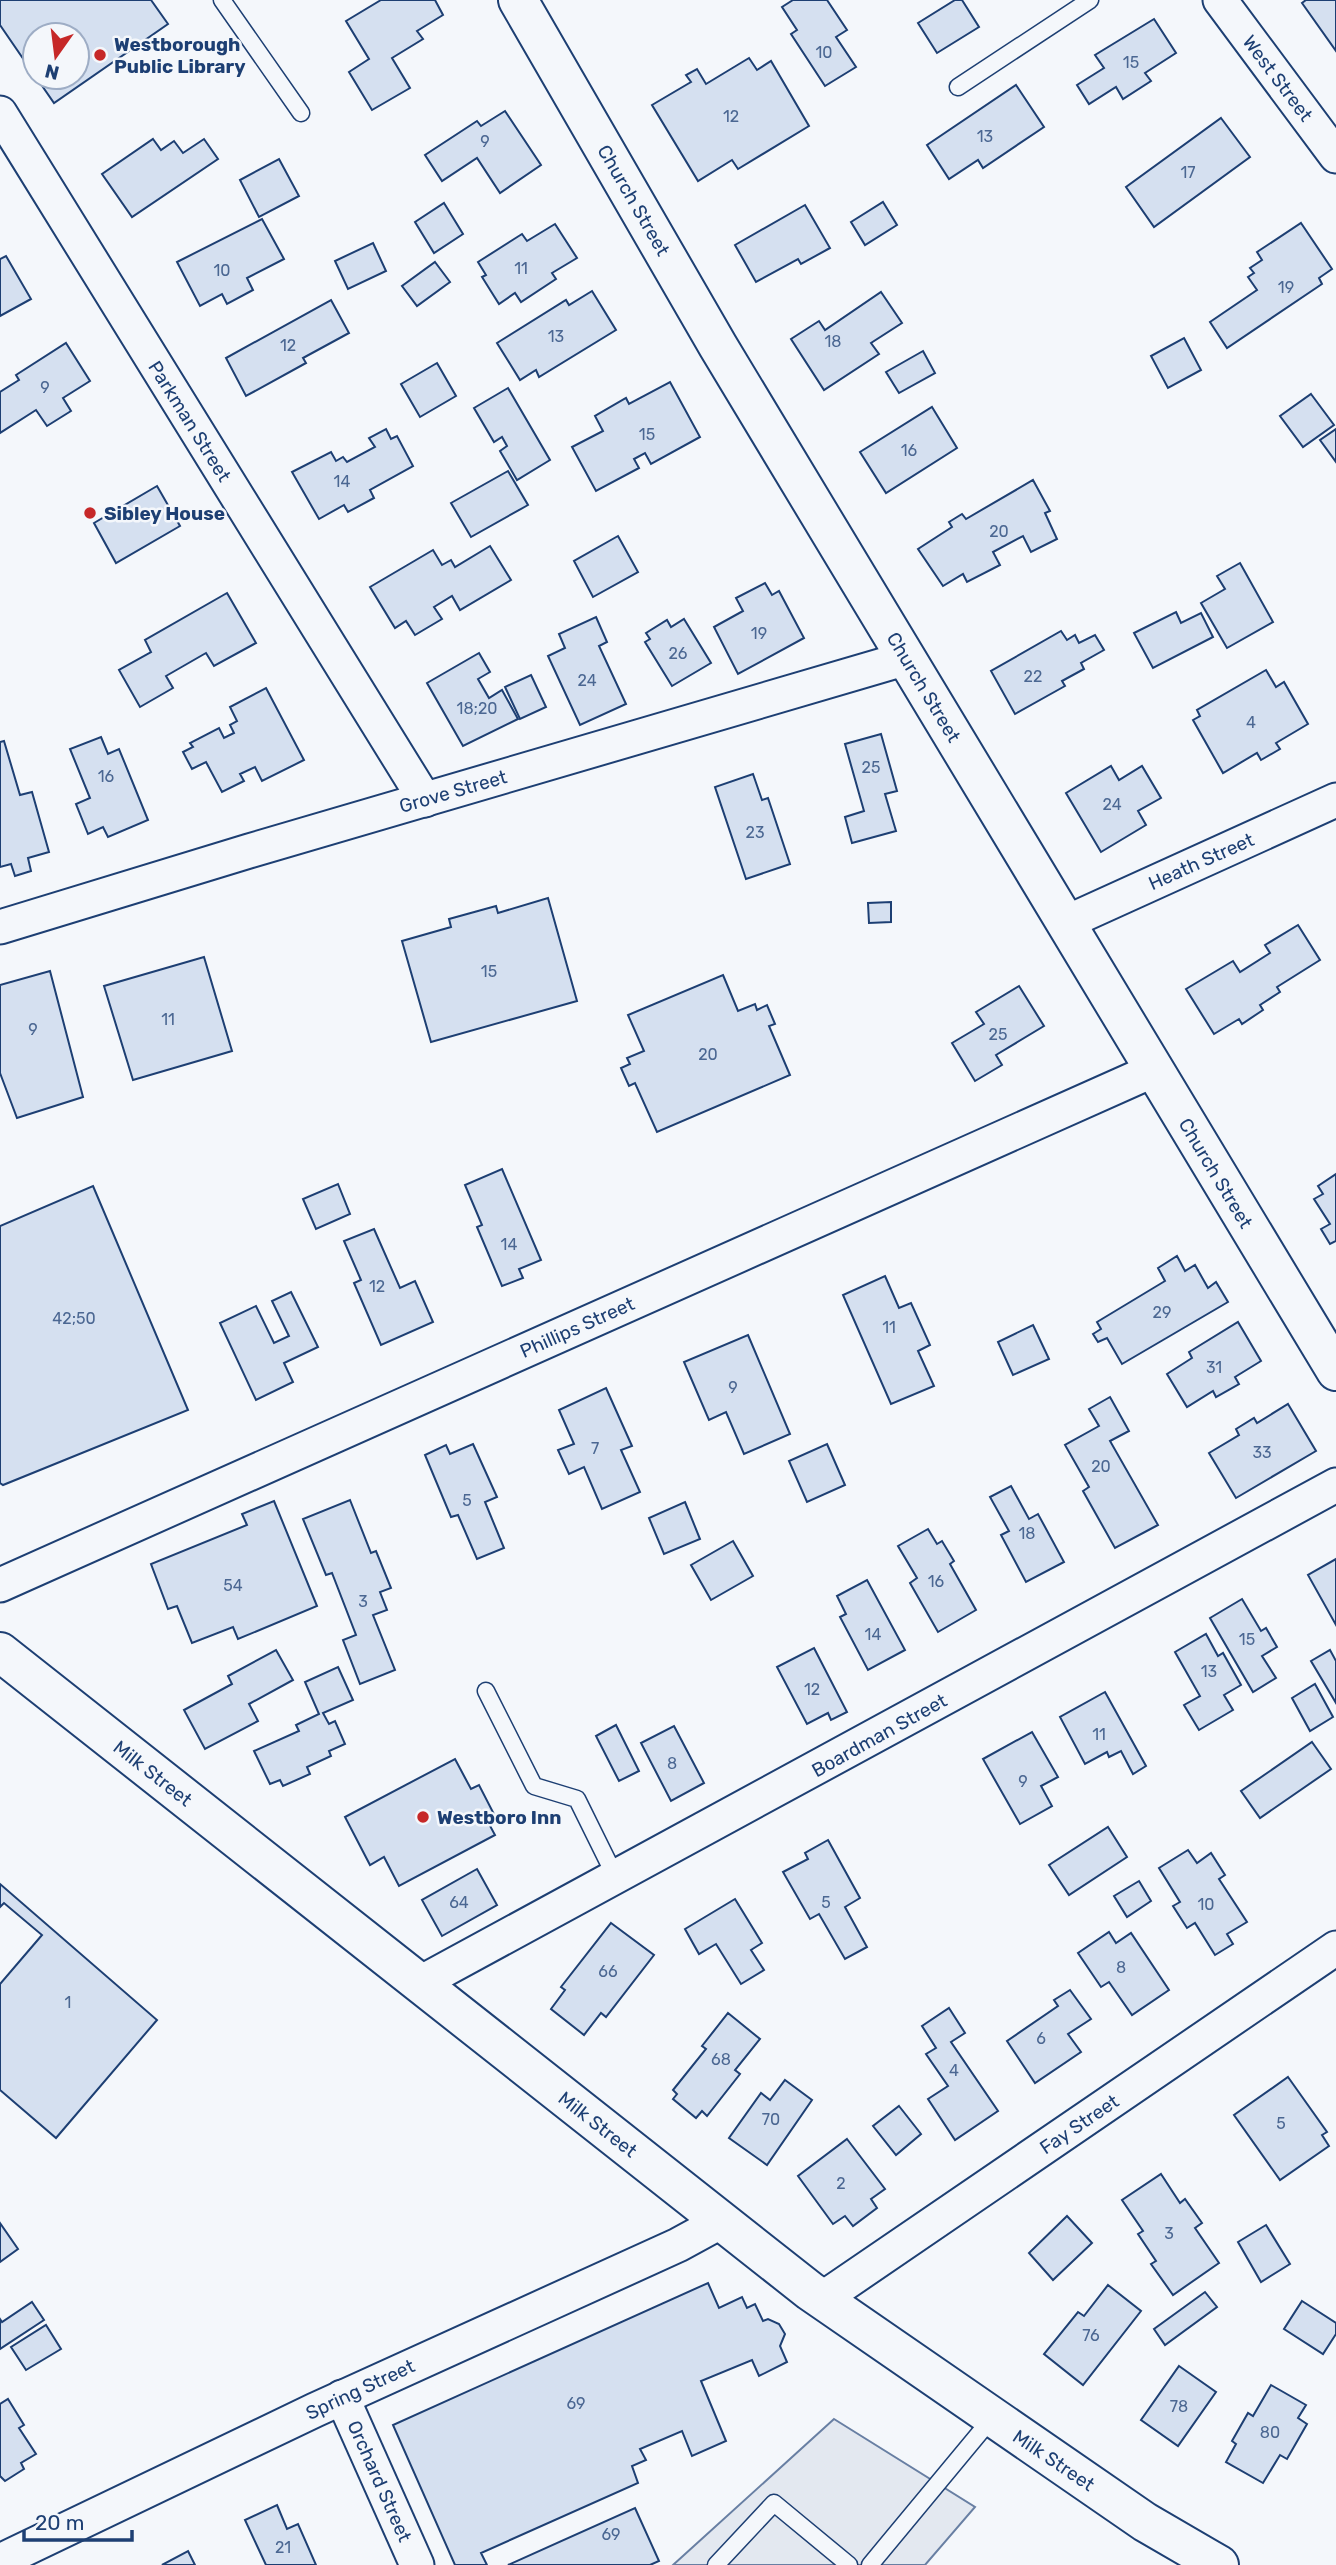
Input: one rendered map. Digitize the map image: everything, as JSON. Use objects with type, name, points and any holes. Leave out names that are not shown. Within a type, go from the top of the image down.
[{"type":"street","name":"Church Street","points":[[518,0],[718,346],[1336,1371]]},
{"type":"street","name":"West Street","points":[[1220,0],[1336,156]]},
{"type":"street","name":"Parkman Street","points":[[1,115],[425,800]]},
{"type":"street","name":"Grove Street","points":[[0,927],[907,658]]},
{"type":"street","name":"Heath Street","points":[[1065,923],[1336,800]]},
{"type":"street","name":"Phillips Street","points":[[0,1584],[1154,1070]]},
{"type":"street","name":"Boardman Street","points":[[420,1983],[1336,1485]]},
{"type":"street","name":"Milk Street","points":[[0,1652],[822,2299],[1145,2522],[1219,2565]]},
{"type":"street","name":"Fay Street","points":[[822,2299],[1336,1948]]},
{"type":"street","name":"Spring Street","points":[[0,2561],[342,2397],[678,2245],[722,2221]]},
{"type":"street","name":"Orchard Street","points":[[342,2397],[417,2565]]},
{"type":"lane","points":[[222,0],[301,113]]},
{"type":"lane","points":[[958,87],[1090,0]]},
{"type":"lane","points":[[486,1691],[534,1786],[577,1799],[616,1878]]},
{"type":"lane","points":[[870,2565],[992,2418]]},
{"type":"lane","points":[[716,2565],[774,2503],[849,2565]]},
{"type":"shaded area","points":[[834,2419],[975,2507],[925,2565],[673,2565]]},
{"type":"building","name":"Westborough Public Library","points":[[0,0],[151,0],[168,24],[91,77],[91,21],[21,21],[21,56],[0,25]]},
{"type":"building","points":[[381,0],[435,0],[443,15],[417,31],[423,39],[392,58],[410,88],[372,110],[349,72],[369,59],[346,21]]},
{"type":"building","points":[[793,0],[827,0],[847,30],[836,37],[856,67],[825,86],[791,34],[797,30],[782,7]]},
{"type":"building","points":[[955,0],[962,0],[979,27],[937,53],[918,23]]},
{"type":"building","points":[[1306,0],[1336,0],[1336,51],[1302,3]]},
{"type":"building","points":[[1154,19],[1176,53],[1145,73],[1151,81],[1123,99],[1116,87],[1089,104],[1077,85],[1104,68],[1095,55]]},
{"type":"building","points":[[749,58],[757,70],[771,61],[809,126],[738,169],[732,160],[698,181],[652,105],[691,82],[686,75],[697,69],[706,84]]},
{"type":"building","points":[[1016,85],[1044,127],[983,168],[978,160],[949,179],[927,145]]},
{"type":"building","name":"Westborough Public Library","points":[[46,91],[71,91],[54,103]]},
{"type":"building","points":[[505,111],[541,165],[500,193],[477,158],[442,181],[425,155],[477,121],[481,126]]},
{"type":"building","points":[[1221,118],[1250,157],[1154,227],[1126,187]]},
{"type":"building","points":[[153,139],[161,150],[174,141],[183,153],[204,139],[218,159],[132,217],[102,174]]},
{"type":"building","points":[[279,159],[299,196],[259,217],[240,180]]},
{"type":"building","points":[[883,202],[897,225],[865,245],[851,222]]},
{"type":"building","points":[[444,203],[463,234],[434,253],[415,222]]},
{"type":"building","points":[[805,205],[830,248],[801,264],[798,259],[756,282],[735,245]]},
{"type":"building","points":[[262,219],[284,259],[247,278],[253,290],[227,304],[222,294],[200,306],[177,262]]},
{"type":"building","points":[[1301,223],[1332,269],[1319,278],[1322,284],[1227,348],[1210,322],[1257,290],[1248,277],[1254,273],[1250,268],[1262,260],[1257,252]]},
{"type":"building","points":[[555,224],[577,258],[552,273],[556,279],[521,302],[515,293],[499,304],[482,277],[486,275],[478,262],[522,234],[527,241]]},
{"type":"building","points":[[373,243],[386,271],[348,289],[335,261]]},
{"type":"building","points":[[6,256],[31,299],[0,316],[0,259]]},
{"type":"building","points":[[435,262],[450,282],[417,306],[402,286]]},
{"type":"building","points":[[592,291],[616,330],[539,377],[536,370],[520,380],[497,343],[566,300],[569,305]]},
{"type":"building","points":[[881,292],[902,323],[871,343],[879,354],[824,390],[791,339],[819,321],[825,330]]},
{"type":"building","points":[[331,300],[349,333],[303,358],[306,363],[246,396],[226,358]]},
{"type":"building","points":[[1184,338],[1201,370],[1168,388],[1151,356]]},
{"type":"building","points":[[66,343],[90,381],[63,398],[71,411],[47,426],[36,410],[0,433],[0,392],[19,380],[16,375]]},
{"type":"building","points":[[923,351],[935,373],[899,393],[886,372]]},
{"type":"building","points":[[437,363],[456,396],[420,417],[401,384]]},
{"type":"building","points":[[670,382],[700,437],[651,464],[645,453],[634,459],[639,468],[596,491],[572,447],[603,431],[595,416],[626,398],[629,404]]},
{"type":"building","points":[[508,388],[550,460],[517,480],[500,451],[507,446],[502,437],[494,442],[474,408]]},
{"type":"building","points":[[1311,394],[1334,425],[1303,447],[1280,416]]},
{"type":"building","points":[[932,407],[957,448],[886,493],[860,452]]},
{"type":"building","points":[[386,429],[391,439],[397,436],[413,466],[370,490],[374,498],[348,512],[344,505],[319,519],[292,472],[331,452],[336,461],[343,457],[347,462],[375,447],[369,438]]},
{"type":"building","points":[[1336,429],[1336,462],[1320,440]]},
{"type":"building","points":[[508,471],[528,505],[471,537],[451,503]]},
{"type":"building","points":[[1033,480],[1050,511],[1045,513],[1057,539],[1031,552],[1023,536],[993,552],[1000,565],[967,582],[963,574],[943,586],[918,549],[952,527],[949,522],[962,514],[966,519]]},
{"type":"building","points":[[157,486],[180,526],[116,563],[94,523]]},
{"type":"building","points":[[618,536],[638,572],[593,597],[574,561]]},
{"type":"building","points":[[490,546],[511,580],[460,610],[452,596],[434,607],[442,619],[415,635],[406,621],[395,628],[370,587],[433,550],[442,565],[451,560],[455,567]]},
{"type":"building","points":[[1240,563],[1273,622],[1227,648],[1201,603],[1225,589],[1217,576]]},
{"type":"building","points":[[765,583],[772,595],[779,591],[804,638],[738,674],[714,627],[743,611],[736,598]]},
{"type":"building","points":[[227,593],[256,643],[214,666],[206,653],[166,676],[173,688],[140,707],[119,670],[151,652],[145,640]]},
{"type":"building","points":[[1176,612],[1181,623],[1201,613],[1213,637],[1153,668],[1134,633]]},
{"type":"building","points":[[596,617],[607,642],[599,646],[626,704],[580,725],[548,656],[565,648],[559,634]]},
{"type":"building","points":[[684,619],[711,663],[672,686],[645,642],[650,639],[646,633],[667,620],[671,627]]},
{"type":"building","points":[[1061,631],[1067,640],[1075,635],[1079,643],[1095,635],[1104,650],[1081,663],[1084,669],[1062,681],[1065,686],[1015,714],[991,671]]},
{"type":"building","points":[[479,653],[490,672],[478,679],[489,698],[502,690],[518,719],[463,746],[427,683]]},
{"type":"building","points":[[1266,670],[1276,687],[1284,682],[1308,724],[1276,743],[1280,749],[1261,760],[1257,753],[1223,773],[1193,720],[1200,716],[1197,710]]},
{"type":"building","points":[[531,675],[546,707],[520,719],[505,687]]},
{"type":"building","points":[[266,688],[304,760],[262,781],[255,767],[240,774],[244,781],[222,792],[206,762],[192,769],[183,752],[193,747],[190,743],[219,728],[224,738],[234,733],[230,725],[237,721],[230,707]]},
{"type":"building","points":[[881,734],[897,791],[885,794],[896,831],[852,843],[845,817],[864,811],[845,744]]},
{"type":"building","points":[[101,737],[108,754],[119,749],[148,820],[108,837],[103,827],[88,834],[76,804],[90,798],[70,749]]},
{"type":"building","points":[[4,741],[20,795],[32,792],[49,852],[28,858],[31,871],[15,876],[11,864],[0,867],[0,742]]},
{"type":"building","points":[[1111,766],[1119,780],[1142,766],[1161,798],[1138,811],[1146,825],[1101,852],[1066,793]]},
{"type":"building","points":[[753,774],[762,800],[768,798],[790,864],[746,879],[715,787]]},
{"type":"building","points":[[548,898],[577,1001],[431,1042],[402,941],[451,927],[449,919],[496,906],[498,913]]},
{"type":"building","points":[[891,902],[891,922],[869,923],[868,903]]},
{"type":"building","points":[[1298,925],[1320,960],[1277,987],[1280,992],[1260,1005],[1263,1010],[1242,1024],[1239,1019],[1214,1034],[1186,989],[1233,961],[1240,972],[1270,953],[1265,945]]},
{"type":"building","points":[[204,957],[232,1051],[133,1080],[104,986]]},
{"type":"building","points":[[50,971],[83,1097],[17,1118],[0,1073],[0,985]]},
{"type":"building","points":[[723,975],[738,1011],[755,1004],[757,1010],[767,1005],[775,1024],[769,1026],[790,1075],[657,1132],[635,1083],[629,1086],[621,1068],[630,1064],[627,1058],[644,1051],[628,1015]]},
{"type":"building","points":[[1019,986],[1044,1026],[996,1055],[1002,1065],[975,1081],[952,1043],[984,1024],[976,1012]]},
{"type":"building","points":[[502,1169],[541,1260],[519,1269],[523,1278],[502,1286],[477,1227],[482,1225],[465,1185]]},
{"type":"building","points":[[1336,1174],[1336,1241],[1330,1244],[1321,1229],[1330,1224],[1314,1199],[1323,1194],[1318,1186]]},
{"type":"building","points":[[338,1184],[350,1214],[316,1229],[303,1199]]},
{"type":"building","points":[[93,1186],[188,1410],[3,1485],[0,1483],[0,1226]]},
{"type":"building","points":[[374,1229],[400,1288],[415,1281],[433,1322],[381,1345],[354,1283],[361,1280],[344,1241]]},
{"type":"building","points":[[1177,1256],[1185,1271],[1195,1265],[1208,1288],[1216,1282],[1228,1302],[1122,1364],[1107,1338],[1098,1342],[1093,1334],[1101,1329],[1097,1322],[1165,1281],[1158,1268]]},
{"type":"building","points":[[885,1276],[899,1308],[911,1303],[930,1345],[918,1351],[934,1386],[891,1404],[843,1295]]},
{"type":"building","points":[[291,1292],[318,1347],[284,1363],[293,1382],[256,1400],[220,1323],[256,1306],[274,1343],[289,1336],[272,1301]]},
{"type":"building","points":[[1238,1322],[1261,1361],[1235,1377],[1239,1384],[1216,1397],[1213,1391],[1187,1407],[1167,1374],[1192,1358],[1189,1352]]},
{"type":"building","points":[[1033,1325],[1049,1359],[1013,1375],[998,1342]]},
{"type":"building","points":[[748,1335],[790,1434],[744,1454],[726,1412],[709,1420],[684,1362]]},
{"type":"building","points":[[606,1388],[632,1446],[621,1450],[640,1492],[602,1509],[584,1467],[569,1474],[558,1450],[574,1444],[559,1410]]},
{"type":"building","points":[[1110,1397],[1129,1431],[1110,1441],[1158,1525],[1115,1548],[1083,1491],[1089,1487],[1065,1445],[1099,1426],[1089,1409]]},
{"type":"building","points":[[1288,1404],[1316,1451],[1236,1498],[1209,1453],[1239,1435],[1236,1429],[1254,1418],[1257,1423]]},
{"type":"building","points":[[473,1444],[497,1497],[485,1502],[504,1548],[477,1559],[458,1515],[451,1517],[425,1455],[446,1445],[450,1454]]},
{"type":"building","points":[[827,1444],[845,1485],[807,1502],[789,1461]]},
{"type":"building","points":[[1011,1486],[1029,1519],[1038,1514],[1064,1562],[1026,1582],[1001,1535],[1009,1531],[990,1497]]},
{"type":"building","points":[[350,1500],[371,1553],[376,1551],[391,1588],[380,1592],[387,1610],[373,1615],[395,1670],[360,1684],[343,1640],[356,1635],[332,1573],[326,1575],[303,1519]]},
{"type":"building","points":[[274,1501],[317,1606],[238,1639],[233,1627],[192,1643],[177,1606],[168,1609],[151,1564],[247,1525],[242,1514]]},
{"type":"building","points":[[685,1502],[700,1539],[664,1554],[649,1518]]},
{"type":"building","points":[[928,1529],[937,1544],[942,1541],[954,1561],[950,1564],[976,1610],[938,1632],[910,1583],[917,1578],[898,1546]]},
{"type":"building","points":[[733,1541],[753,1576],[711,1600],[691,1565]]},
{"type":"building","points":[[1336,1559],[1336,1625],[1308,1575]]},
{"type":"building","points":[[867,1580],[905,1650],[868,1670],[840,1617],[846,1614],[837,1596]]},
{"type":"building","points":[[1242,1599],[1261,1631],[1266,1628],[1277,1647],[1262,1656],[1276,1678],[1253,1692],[1210,1618]]},
{"type":"building","points":[[1206,1634],[1218,1656],[1223,1653],[1241,1685],[1224,1695],[1233,1710],[1199,1730],[1184,1705],[1200,1696],[1175,1652]]},
{"type":"building","points":[[814,1648],[847,1712],[831,1720],[828,1713],[807,1724],[777,1667]]},
{"type":"building","points":[[276,1650],[293,1680],[249,1704],[258,1721],[205,1749],[184,1710],[232,1684],[228,1676]]},
{"type":"building","points":[[1330,1650],[1336,1661],[1336,1703],[1311,1661]]},
{"type":"building","points":[[338,1667],[353,1700],[323,1713],[329,1724],[335,1721],[345,1744],[329,1751],[331,1756],[307,1767],[310,1774],[283,1786],[280,1780],[270,1784],[254,1751],[299,1731],[296,1725],[319,1714],[305,1682]]},
{"type":"building","points":[[1315,1684],[1333,1717],[1310,1731],[1292,1698]]},
{"type":"building","points":[[1105,1692],[1146,1766],[1133,1774],[1121,1751],[1109,1757],[1107,1752],[1085,1764],[1060,1717]]},
{"type":"building","points":[[616,1725],[639,1771],[619,1781],[596,1736]]},
{"type":"building","points":[[674,1726],[704,1783],[671,1801],[641,1743]]},
{"type":"building","points":[[1032,1732],[1058,1777],[1041,1786],[1052,1806],[1020,1824],[983,1759]]},
{"type":"building","points":[[1312,1742],[1331,1769],[1260,1818],[1241,1791]]},
{"type":"building","points":[[455,1759],[471,1789],[479,1785],[497,1820],[489,1824],[495,1835],[399,1886],[384,1857],[370,1865],[345,1817]]},
{"type":"building","points":[[1108,1827],[1127,1857],[1069,1895],[1049,1865]]},
{"type":"building","points":[[828,1840],[860,1898],[845,1907],[867,1947],[845,1959],[819,1914],[810,1919],[783,1872],[808,1859],[805,1853]]},
{"type":"building","points":[[1188,1850],[1197,1863],[1211,1853],[1225,1875],[1219,1879],[1247,1922],[1227,1934],[1233,1944],[1215,1955],[1195,1923],[1187,1928],[1173,1906],[1180,1902],[1159,1868]]},
{"type":"building","points":[[477,1869],[497,1905],[442,1936],[422,1900]]},
{"type":"building","points":[[1139,1881],[1151,1901],[1127,1917],[1114,1896]]},
{"type":"building","points":[[0,1884],[157,2020],[56,2138],[0,2090],[0,1984],[42,1935],[4,1903],[0,1907]]},
{"type":"building","points":[[735,1899],[762,1943],[751,1950],[764,1970],[741,1984],[716,1944],[699,1954],[685,1929]]},
{"type":"building","points":[[611,1923],[654,1955],[606,2017],[601,2013],[584,2035],[551,2009],[565,1990],[561,1987]]},
{"type":"building","points":[[1109,1932],[1116,1943],[1131,1933],[1169,1990],[1132,2015],[1109,1982],[1101,1987],[1078,1953]]},
{"type":"building","points":[[1070,1990],[1091,2019],[1068,2034],[1081,2052],[1035,2083],[1007,2041],[1058,2006],[1054,2000]]},
{"type":"building","points":[[949,2008],[965,2033],[951,2042],[998,2111],[955,2140],[928,2099],[948,2086],[926,2054],[936,2048],[922,2026]]},
{"type":"building","points":[[728,2013],[760,2039],[735,2070],[740,2074],[707,2116],[702,2111],[696,2118],[673,2099],[677,2094],[673,2090],[706,2049],[702,2046]]},
{"type":"building","points":[[1288,2077],[1327,2132],[1322,2135],[1329,2146],[1280,2180],[1234,2115]]},
{"type":"building","points":[[785,2080],[812,2100],[767,2165],[729,2138],[761,2093],[770,2100]]},
{"type":"building","points":[[899,2106],[921,2134],[896,2155],[873,2126]]},
{"type":"building","points":[[847,2139],[885,2189],[871,2199],[877,2208],[853,2226],[845,2216],[833,2224],[798,2176]]},
{"type":"building","points":[[1161,2174],[1180,2203],[1185,2199],[1202,2223],[1195,2228],[1219,2263],[1173,2295],[1151,2264],[1156,2261],[1138,2234],[1143,2231],[1122,2200]]},
{"type":"building","points":[[1067,2216],[1092,2243],[1053,2280],[1029,2253]]},
{"type":"building","points":[[0,2223],[18,2249],[0,2262]]},
{"type":"building","points":[[1266,2225],[1290,2264],[1261,2282],[1238,2242]]},
{"type":"building","points":[[708,2283],[719,2308],[742,2297],[747,2308],[755,2304],[763,2321],[768,2319],[779,2324],[785,2334],[780,2346],[787,2362],[759,2376],[752,2360],[701,2381],[726,2441],[692,2456],[682,2431],[640,2449],[646,2460],[632,2466],[638,2483],[481,2553],[487,2565],[455,2565],[393,2425]]},
{"type":"building","points":[[1108,2285],[1141,2311],[1083,2385],[1044,2354],[1078,2312],[1084,2316]]},
{"type":"building","points":[[1205,2292],[1217,2307],[1165,2345],[1154,2329]]},
{"type":"building","points":[[1302,2301],[1336,2323],[1336,2334],[1323,2354],[1284,2329]]},
{"type":"building","points":[[32,2302],[44,2320],[0,2349],[0,2319],[2,2322]]},
{"type":"building","points":[[46,2325],[61,2349],[26,2370],[11,2347]]},
{"type":"building","points":[[1179,2366],[1216,2392],[1178,2446],[1141,2420]]},
{"type":"building","points":[[1271,2385],[1306,2405],[1298,2418],[1307,2424],[1287,2459],[1280,2455],[1263,2483],[1226,2462],[1236,2444],[1232,2441],[1248,2413],[1253,2416]]},
{"type":"building","points":[[8,2399],[24,2425],[19,2428],[36,2454],[21,2463],[24,2469],[5,2481],[0,2476],[0,2404]]},
{"type":"building","points":[[277,2505],[287,2529],[298,2524],[316,2565],[266,2565],[245,2520]]},
{"type":"building","points":[[635,2508],[659,2561],[650,2565],[508,2565]]},
{"type":"building","points":[[188,2551],[195,2565],[162,2565]]},
{"type":"place","name":"Westborough Public Library","points":[[100,55]]},
{"type":"place","name":"Sibley House","points":[[90,513]]},
{"type":"place","name":"Westboro Inn","points":[[423,1817]]}]
